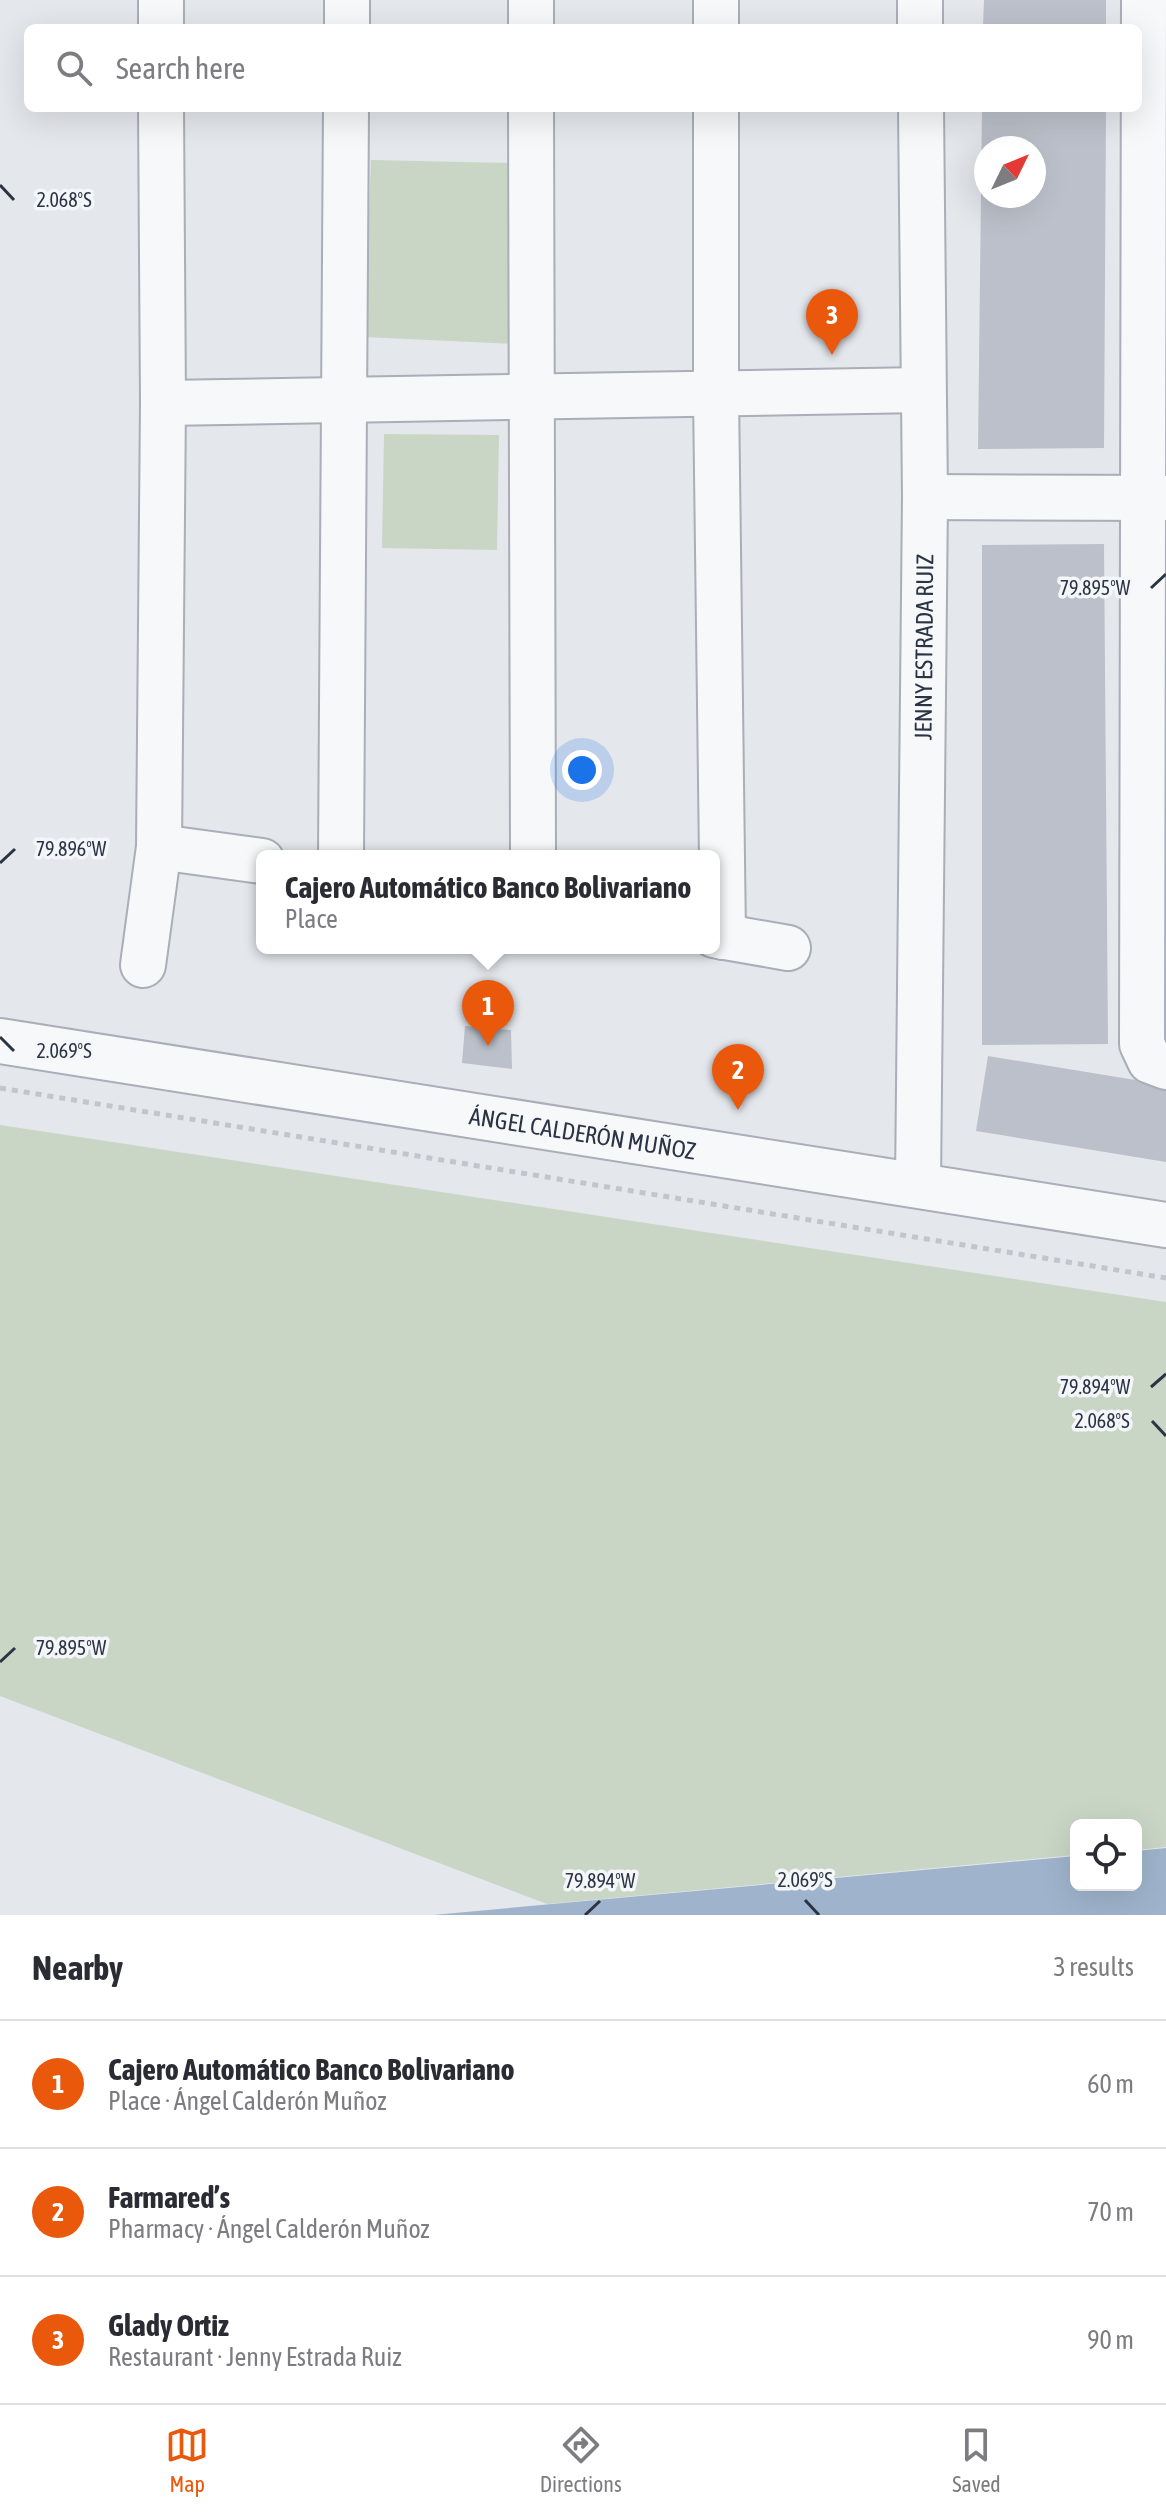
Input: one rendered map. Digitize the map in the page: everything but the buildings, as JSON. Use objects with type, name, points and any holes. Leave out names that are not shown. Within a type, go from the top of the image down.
[{"type":"street","points":[[161,0],[161,24]]},
{"type":"street","points":[[347,0],[347,24]]},
{"type":"street","points":[[531,0],[531,24]]},
{"type":"street","points":[[716,0],[716,24]]},
{"type":"street","points":[[920,0],[920,24]]},
{"type":"street","points":[[1144,0],[1154,498],[1142,1044],[1150,1061],[1166,1067]]},
{"type":"street","points":[[143,965],[159,847],[163,403],[161,112]]},
{"type":"street","points":[[341,850],[346,112]]},
{"type":"street","points":[[531,112],[533,850]]},
{"type":"street","points":[[716,112],[719,850]]},
{"type":"street","name":"JENNY ESTRADA RUIZ","points":[[918,1185],[925,497],[921,112]]},
{"type":"street","points":[[163,403],[923,390]]},
{"type":"street","points":[[925,497],[1154,498]]},
{"type":"street","points":[[159,847],[256,860]]},
{"type":"street","points":[[720,936],[788,948]]},
{"type":"street","name":"ÁNGEL CALDERÓN MUÑOZ","points":[[0,1041],[1166,1225]]},
{"type":"path","points":[[0,1088],[1166,1278]]},
{"type":"green space","points":[[371,160],[512,163],[513,344],[364,337]]},
{"type":"green space","points":[[384,434],[499,435],[497,550],[382,548]]},
{"type":"green space","points":[[0,1125],[1166,1302],[1166,1847],[1142,1849],[1142,1819],[1070,1819],[1070,1856],[547,1904],[0,1696]]},
{"type":"water","points":[[1166,1848],[1166,1915],[433,1915],[1070,1857],[1070,1891],[1142,1891],[1142,1850]]},
{"type":"place","name":"Glady Ortiz","points":[[832,355]]},
{"type":"place","name":"Cajero Automático Banco Bolivariano","points":[[488,1046]]},
{"type":"place","name":"Farmared’s","points":[[738,1110]]}]
